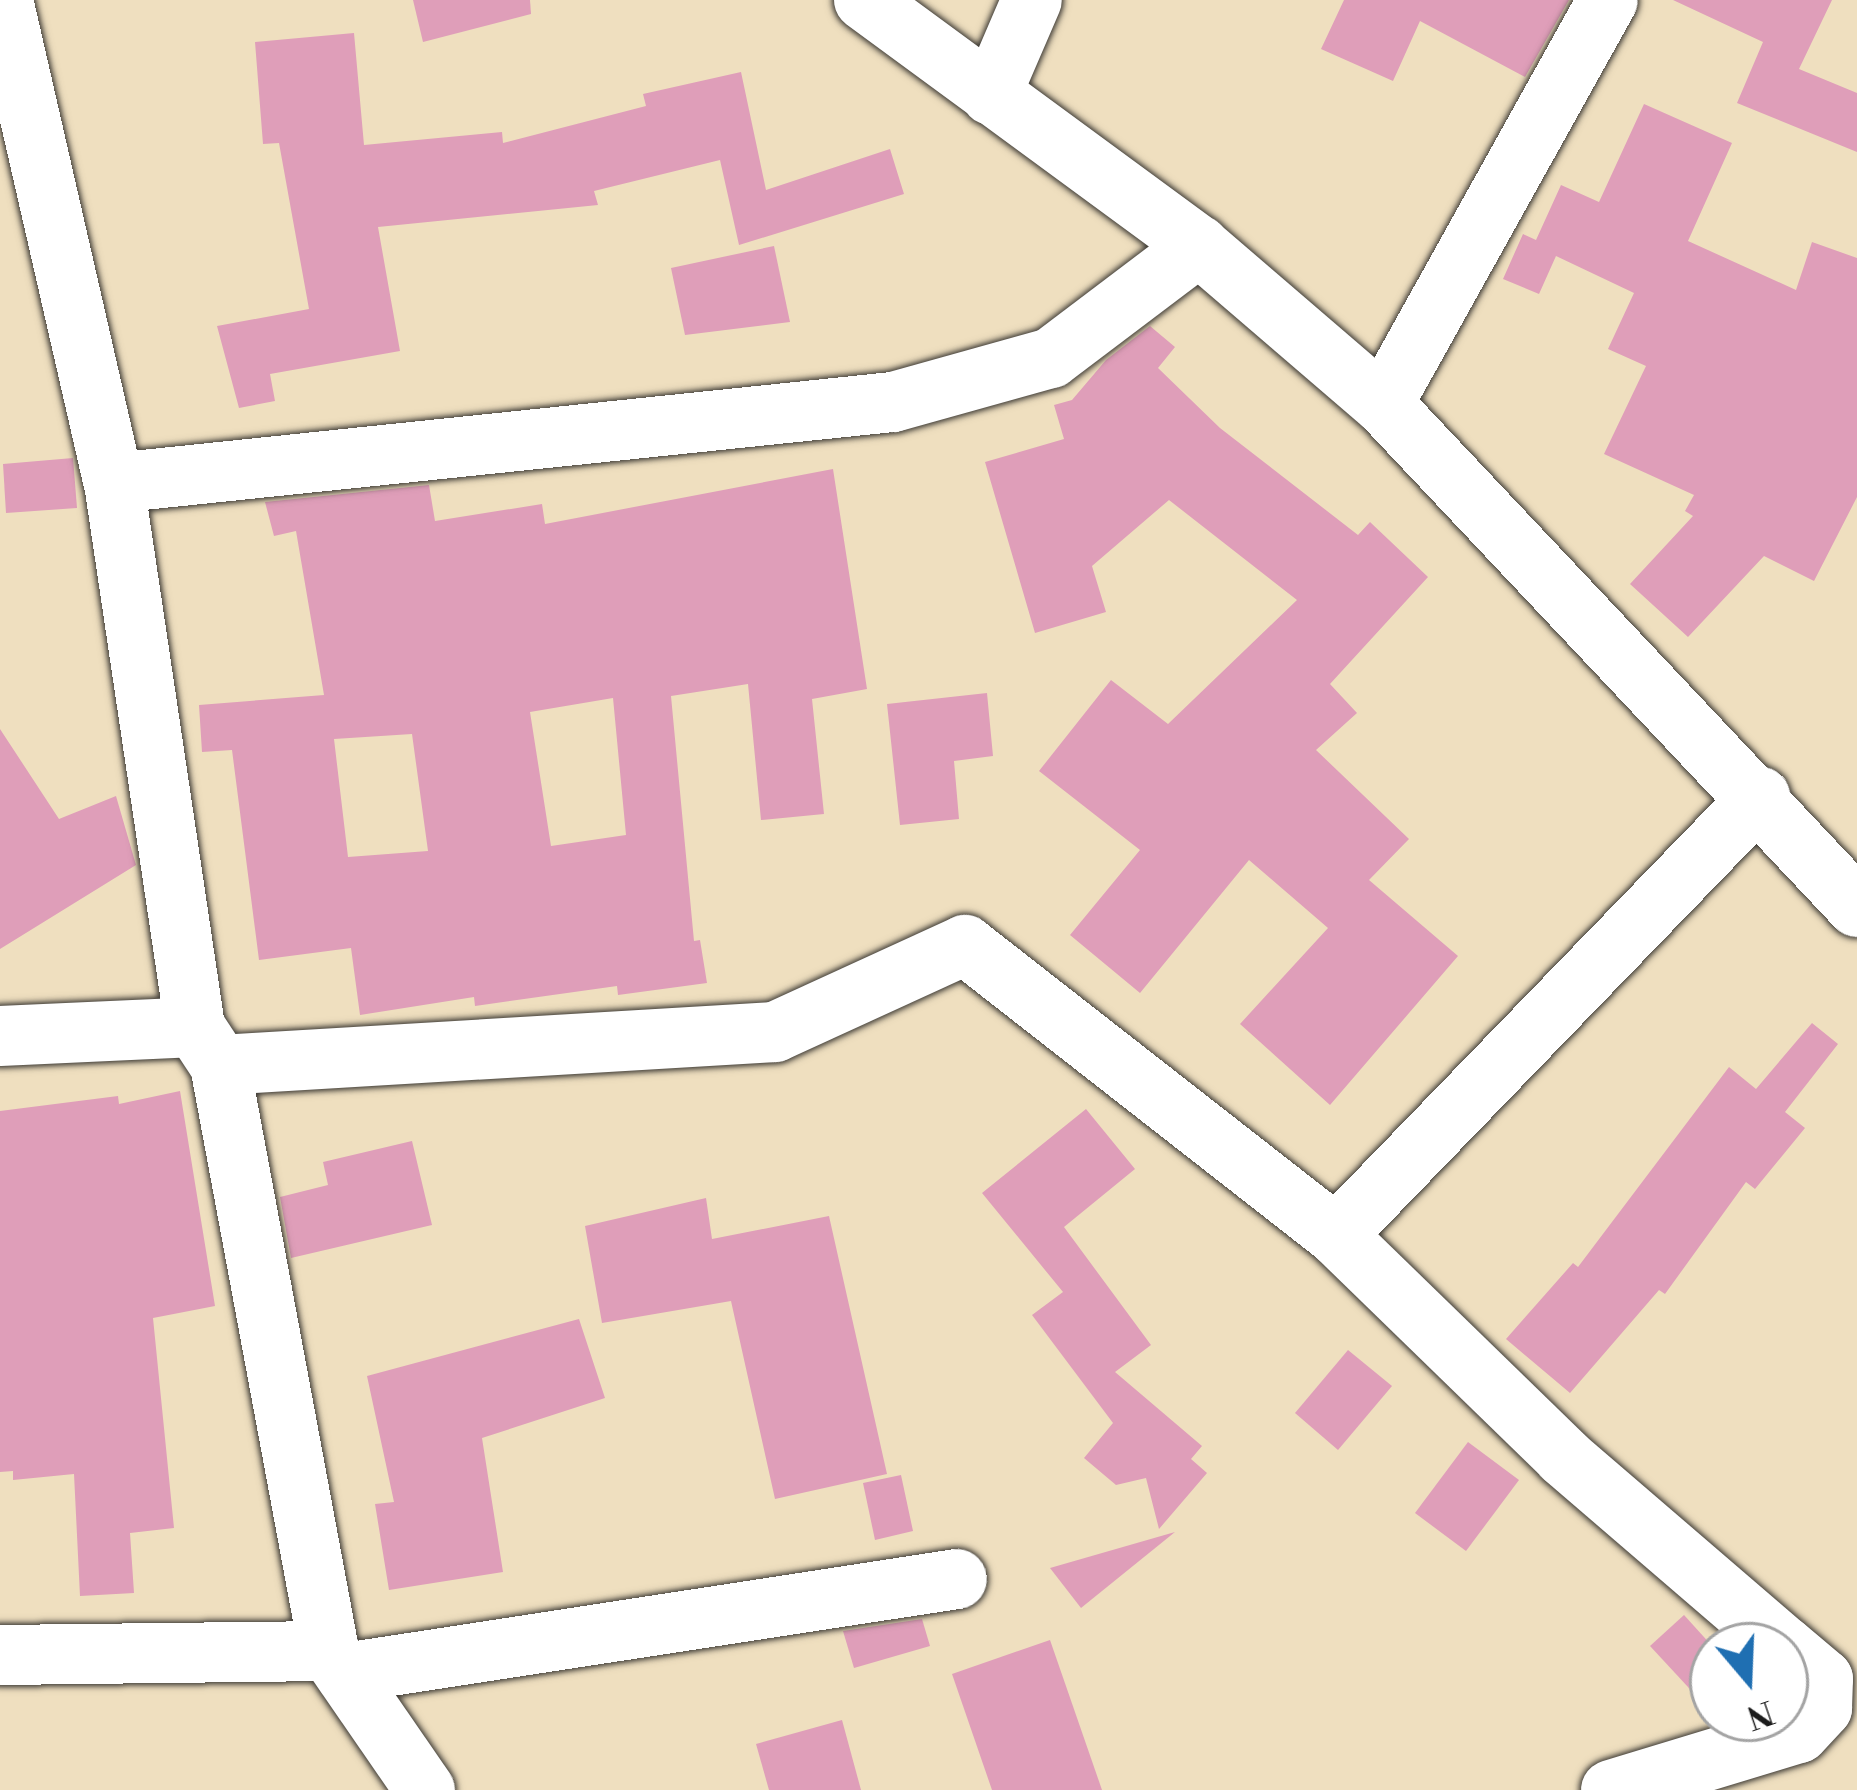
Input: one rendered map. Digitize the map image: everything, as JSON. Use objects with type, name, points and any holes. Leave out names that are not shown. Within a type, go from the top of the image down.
[{"type":"street","points":[[3,0],[114,483],[207,1046],[337,1662],[425,1790]]},
{"type":"street","points":[[864,0],[1199,246],[1384,404],[1760,797],[1857,907]]},
{"type":"street","points":[[991,94],[1032,0]]},
{"type":"street","points":[[1384,404],[1608,0]]},
{"type":"street","points":[[114,483],[893,402],[1051,358],[1199,246]]},
{"type":"street","points":[[1336,1235],[1760,797]]},
{"type":"street","points":[[0,1036],[207,1046],[775,1032],[965,945],[1336,1235],[1564,1457],[1757,1622]]},
{"type":"street","points":[[0,1655],[337,1662],[957,1579]]},
{"type":"street","points":[[1809,1667],[1822,1679],[1822,1708],[1809,1722]]},
{"type":"street","points":[[1611,1790],[1769,1742]]},
{"type":"building","points":[[413,0],[530,0],[531,14],[423,42]]},
{"type":"building","points":[[1344,0],[1569,0],[1525,77],[1420,21],[1393,81],[1321,49]]},
{"type":"building","points":[[1673,0],[1832,0],[1799,69],[1857,93],[1857,152],[1737,103],[1763,42]]},
{"type":"building","points":[[354,33],[364,145],[502,132],[503,143],[646,106],[643,94],[741,72],[766,190],[890,149],[904,194],[739,245],[720,160],[594,191],[598,205],[378,227],[400,351],[270,374],[275,401],[239,408],[217,326],[309,309],[279,143],[263,144],[255,42]]},
{"type":"building","points":[[1644,104],[1732,143],[1688,241],[1796,290],[1812,242],[1857,258],[1857,497],[1814,581],[1764,556],[1688,637],[1630,584],[1693,516],[1685,511],[1694,495],[1604,454],[1646,366],[1608,349],[1634,293],[1556,256],[1539,294],[1503,279],[1523,234],[1536,240],[1561,185],[1599,202]]},
{"type":"building","points":[[774,246],[790,322],[685,335],[671,268]]},
{"type":"building","points":[[1150,326],[1175,347],[1158,368],[1220,428],[1358,535],[1370,522],[1428,577],[1330,684],[1357,713],[1316,750],[1409,839],[1369,880],[1458,956],[1330,1105],[1240,1024],[1328,928],[1249,860],[1140,993],[1070,935],[1140,850],[1039,771],[1111,680],[1168,724],[1297,600],[1169,500],[1092,566],[1106,612],[1035,633],[985,462],[1064,439],[1054,405],[1072,400],[1106,360]]},
{"type":"building","points":[[73,458],[77,508],[6,513],[3,464]]},
{"type":"building","points":[[833,469],[867,689],[812,699],[824,814],[761,820],[748,684],[671,696],[694,941],[700,940],[707,983],[618,995],[617,986],[475,1006],[474,997],[360,1015],[351,948],[259,960],[232,750],[202,752],[199,705],[324,695],[296,531],[274,536],[265,502],[429,485],[435,521],[542,504],[545,524]],"holes":[[[613,698],[626,835],[551,846],[530,712]],[[412,734],[428,851],[348,857],[334,739]]]},
{"type":"building","points":[[987,693],[993,756],[954,761],[959,819],[900,825],[887,704]]},
{"type":"building","points":[[0,729],[59,819],[116,796],[136,865],[0,949]]},
{"type":"building","points":[[1812,1023],[1838,1044],[1785,1112],[1805,1128],[1755,1189],[1746,1182],[1665,1294],[1659,1290],[1570,1393],[1506,1339],[1573,1263],[1578,1267],[1729,1067],[1756,1089]]},
{"type":"building","points":[[180,1091],[215,1306],[153,1318],[174,1528],[130,1533],[134,1593],[80,1596],[74,1474],[13,1480],[13,1471],[0,1472],[0,1111],[118,1096],[119,1104]]},
{"type":"building","points":[[1086,1109],[1135,1169],[1064,1227],[1151,1345],[1115,1372],[1202,1446],[1191,1459],[1207,1473],[1159,1529],[1146,1478],[1116,1485],[1084,1458],[1113,1423],[1032,1315],[1063,1292],[982,1193]]},
{"type":"building","points":[[412,1141],[432,1225],[291,1258],[280,1197],[328,1185],[323,1162]]},
{"type":"building","points":[[706,1198],[712,1239],[829,1216],[887,1474],[775,1499],[731,1301],[602,1323],[585,1226]]},
{"type":"building","points":[[579,1319],[605,1398],[482,1438],[503,1572],[389,1590],[375,1504],[394,1502],[367,1376]]},
{"type":"building","points":[[1348,1350],[1392,1386],[1338,1450],[1295,1413]]},
{"type":"building","points":[[1468,1442],[1519,1480],[1466,1551],[1415,1513]]},
{"type":"building","points":[[901,1475],[913,1531],[875,1540],[863,1483]]},
{"type":"building","points":[[1175,1532],[1081,1608],[1050,1568]]},
{"type":"building","points":[[1684,1615],[1690,1622],[1689,1688],[1650,1646]]},
{"type":"building","points":[[922,1619],[930,1646],[854,1668],[843,1631]]},
{"type":"building","points":[[1050,1640],[1102,1790],[992,1790],[952,1674]]},
{"type":"building","points":[[842,1720],[861,1790],[769,1790],[756,1744]]}]
